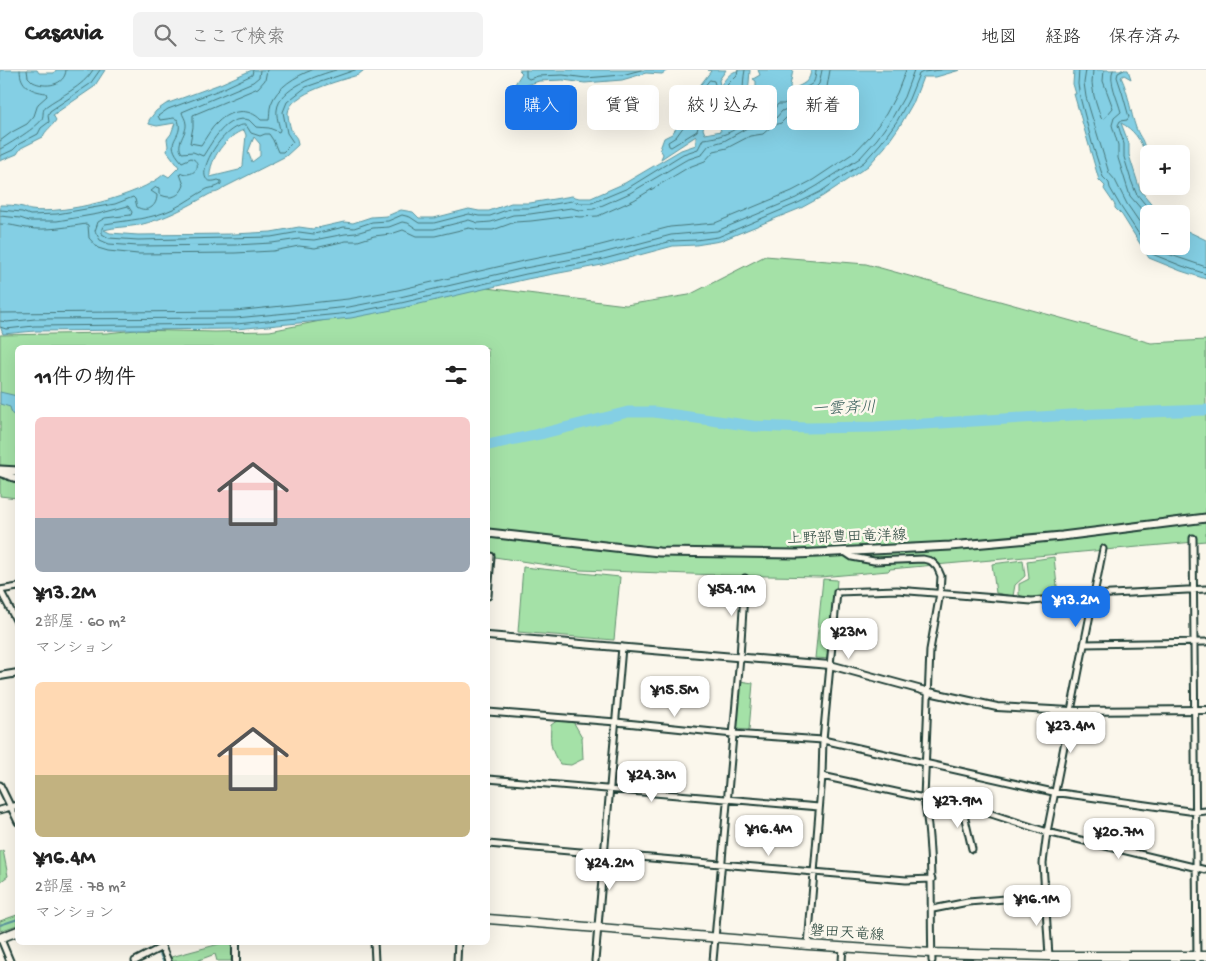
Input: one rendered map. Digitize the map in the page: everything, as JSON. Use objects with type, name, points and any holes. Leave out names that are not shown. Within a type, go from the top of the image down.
[{"type":"main road","points":[[0,472],[15,471]]},
{"type":"main road","name":"上野部豊田竜洋線","points":[[490,533],[659,552],[797,554],[950,546],[1062,536],[1206,518]]},
{"type":"main road","name":"磐田天竜線","points":[[490,919],[843,947],[932,957],[1197,958],[1206,956]]},
{"type":"main road","points":[[0,937],[15,932]]},
{"type":"street","points":[[0,472],[15,478]]},
{"type":"street","points":[[1194,538],[1197,958]]},
{"type":"street","points":[[1052,958],[1044,896],[1043,863],[1046,832],[1103,549]]},
{"type":"street","points":[[846,552],[852,557],[874,562],[922,559],[931,561],[941,576],[940,593],[930,650],[927,762],[924,798],[928,821],[932,879],[932,957]]},
{"type":"street","points":[[713,961],[740,657],[745,578]]},
{"type":"street","points":[[15,588],[0,590],[15,618]]},
{"type":"street","points":[[808,945],[836,592],[896,590],[1032,601],[1093,595],[1206,589]]},
{"type":"street","points":[[490,636],[830,666],[929,692],[997,707],[1070,711],[1206,710]]},
{"type":"street","points":[[1084,644],[1206,642]]},
{"type":"street","points":[[595,961],[622,647]]},
{"type":"street","points":[[0,676],[15,674]]},
{"type":"street","points":[[490,712],[733,734],[823,740],[1053,792],[1196,812],[1206,811]]},
{"type":"street","points":[[822,776],[979,810],[1046,832],[1206,870]]},
{"type":"street","points":[[490,779],[818,807]]},
{"type":"street","points":[[0,785],[15,816]]},
{"type":"street","points":[[0,810],[15,806]]},
{"type":"street","points":[[962,806],[972,849]]},
{"type":"street","points":[[490,844],[906,880],[932,879]]},
{"type":"street","points":[[932,909],[968,902],[1044,896]]},
{"type":"street","points":[[0,937],[10,961]]},
{"type":"street","points":[[136,961],[161,945],[168,961]]},
{"type":"street","points":[[236,945],[236,961]]},
{"type":"street","points":[[374,945],[374,961]]},
{"type":"street","points":[[455,945],[457,949]]},
{"type":"street","points":[[457,961],[458,945]]},
{"type":"street","points":[[842,961],[843,947]]},
{"type":"green space","points":[[765,256],[866,264],[1151,343],[1206,340],[1206,541],[820,577],[580,570],[490,556],[490,345],[15,345],[15,498],[0,496],[0,335],[107,333],[136,330],[270,331],[486,288],[626,305],[689,295]]},
{"type":"green space","points":[[1054,557],[1058,596],[1036,601],[1019,595],[1019,584],[1029,579],[1027,561]]},
{"type":"green space","points":[[1023,560],[1025,576],[1015,585],[1013,596],[996,593],[992,564]]},
{"type":"green space","points":[[523,567],[620,577],[614,640],[518,632]]},
{"type":"green space","points":[[823,579],[837,580],[831,659],[815,658]]},
{"type":"green space","points":[[740,681],[753,683],[749,730],[735,729]]},
{"type":"green space","points":[[558,720],[574,723],[582,737],[583,759],[571,765],[560,764],[552,750],[551,725]]},
{"type":"green space","points":[[3,850],[8,876],[0,882],[0,852]]},
{"type":"green space","points":[[15,916],[15,926],[0,931],[0,921]]},
{"type":"green space","points":[[216,945],[232,945],[231,961],[217,961],[215,954],[199,961],[172,961],[171,957]]},
{"type":"water","points":[[0,70],[37,70],[39,73],[54,73],[56,70],[105,70],[94,87],[53,115],[56,120],[43,137],[21,148],[17,154],[0,161]]},
{"type":"water","points":[[252,70],[364,70],[358,75],[317,88],[297,99],[288,113],[292,132],[297,139],[298,145],[286,156],[183,209],[148,223],[104,230],[110,233],[138,235],[234,234],[271,232],[299,227],[313,229],[344,222],[353,223],[371,217],[387,216],[401,210],[413,212],[419,218],[434,218],[469,209],[489,211],[511,203],[530,203],[572,196],[591,198],[625,183],[681,150],[696,145],[696,136],[661,159],[663,154],[660,149],[664,138],[672,134],[675,130],[703,130],[705,134],[721,130],[777,130],[777,85],[756,85],[756,81],[753,79],[760,75],[758,70],[793,70],[790,85],[787,85],[787,130],[859,130],[859,85],[800,85],[809,79],[811,70],[960,70],[936,77],[923,77],[914,101],[901,124],[885,147],[868,166],[823,196],[801,208],[720,241],[673,246],[602,265],[527,279],[351,318],[236,329],[35,331],[3,334],[0,326],[0,205],[45,211],[81,207],[138,190],[164,174],[169,177],[179,167],[167,151],[167,139],[175,123],[157,126],[149,124],[149,120],[156,111],[166,104]],"holes":[[[244,130],[246,135],[243,166],[239,170],[210,177],[212,163],[220,149],[231,137]],[[254,137],[260,144],[260,156],[252,162],[248,152]]]},
{"type":"water","points":[[519,70],[668,70],[662,74],[646,73],[622,80],[585,83],[563,80],[539,81],[527,85],[515,84],[522,73]]},
{"type":"water","points":[[708,70],[726,70],[719,80],[720,85],[700,85],[711,71]]},
{"type":"water","points":[[750,70],[749,85],[721,85],[732,73]]},
{"type":"water","points":[[1074,70],[1128,70],[1131,79],[1124,75],[1121,77],[1136,128],[1144,145],[1141,145],[1136,135],[1129,128],[1121,123],[1129,144],[1129,155],[1140,195],[1144,195],[1152,205],[1140,205],[1140,244],[1122,215],[1115,208],[1115,205],[1104,189],[1105,186],[1099,180],[1074,94],[1076,94],[1073,84]]},
{"type":"water","points":[[1190,232],[1206,240],[1206,279],[1181,271],[1149,258],[1147,255],[1190,255]]},
{"type":"water","points":[[0,392],[15,396],[15,416],[12,414],[10,407],[0,404]]},
{"type":"waterway","name":"一雲斉川","points":[[490,445],[628,412],[654,412],[753,426],[807,428],[875,427],[1071,415],[1206,410]]},
{"type":"waterway","points":[[0,925],[15,920]]},
{"type":"waterway","points":[[156,945],[163,961]]}]
